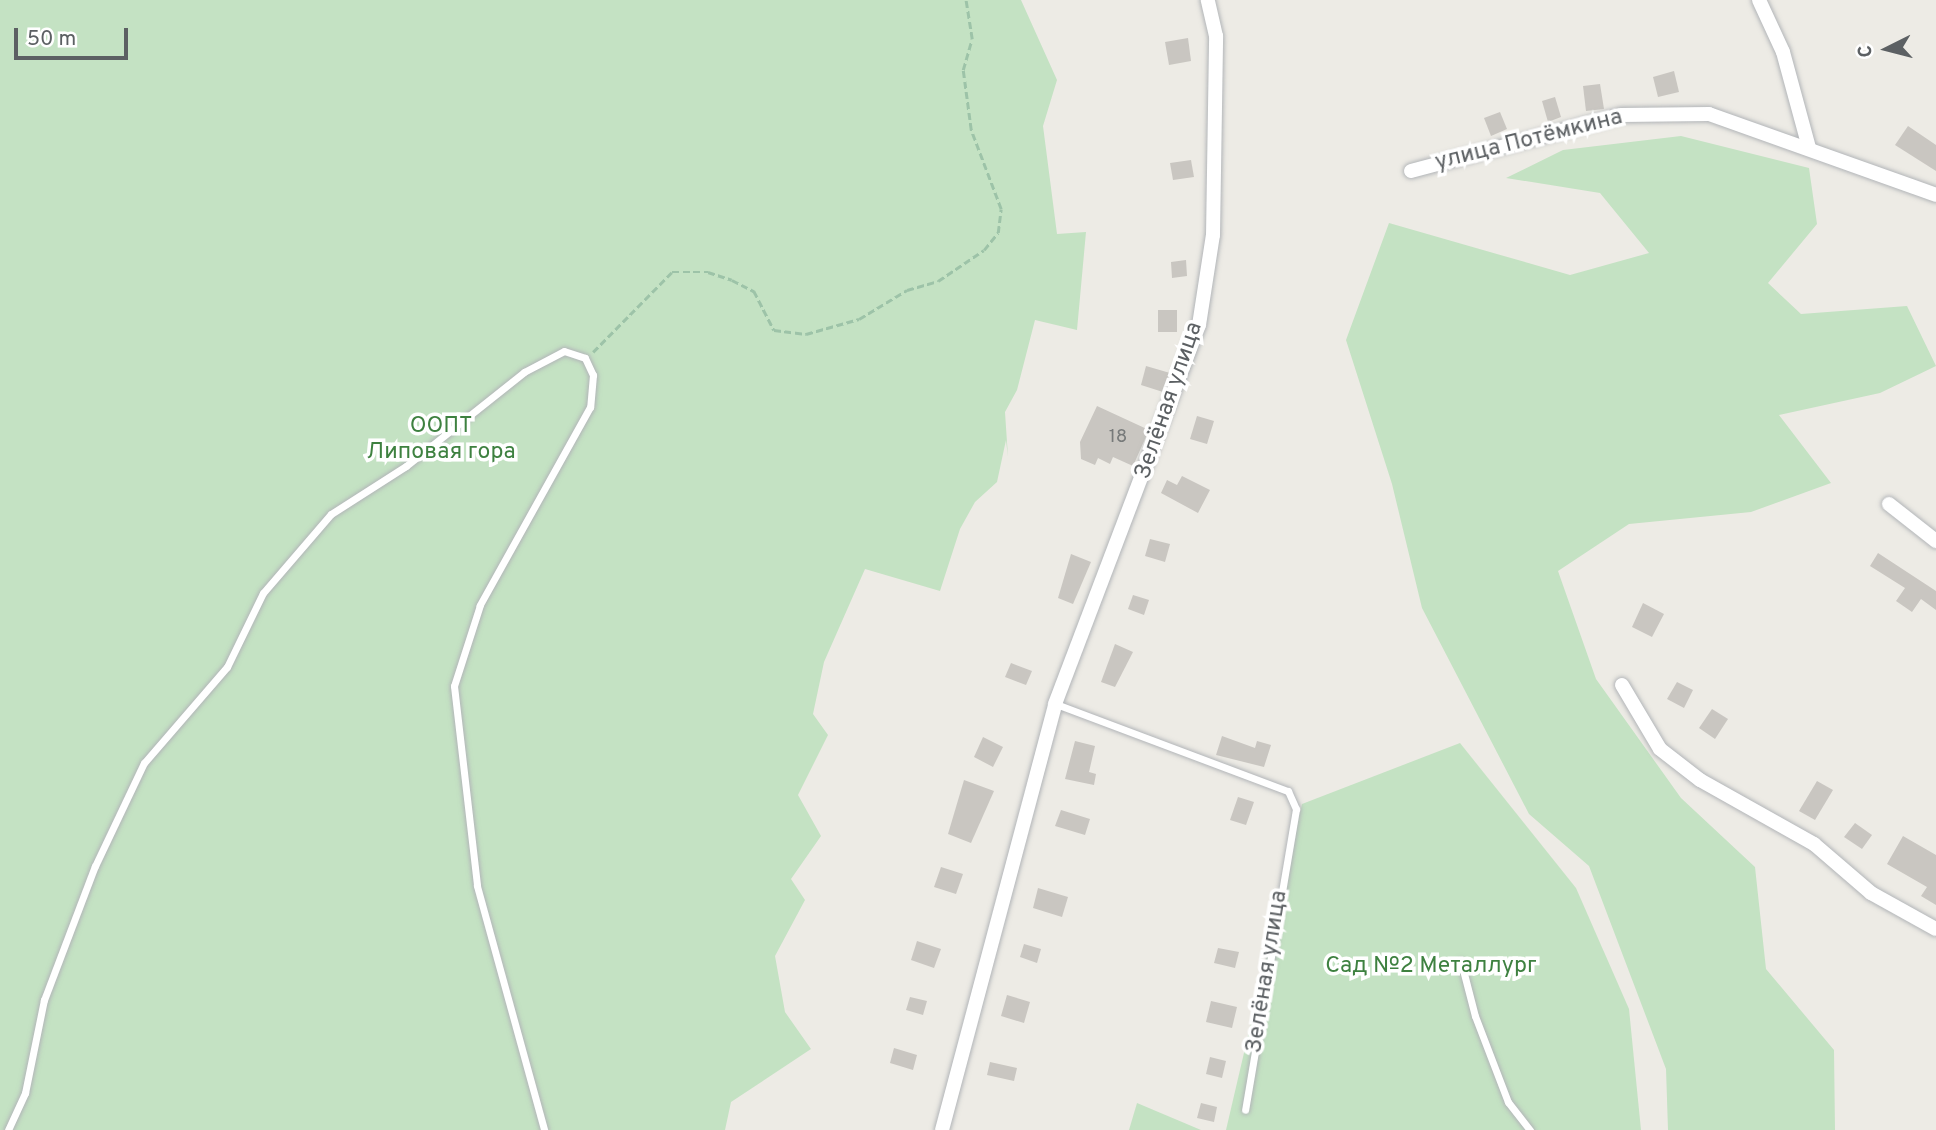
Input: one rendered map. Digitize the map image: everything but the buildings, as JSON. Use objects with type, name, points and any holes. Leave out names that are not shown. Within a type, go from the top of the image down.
[{"type":"street","name":"Зелёная улица","points":[[942,1130],[1055,704],[1199,325],[1213,235],[1216,36],[1208,0]]},
{"type":"street","points":[[1759,0],[1783,52],[1809,148]]},
{"type":"street","name":"улица Потёмкина","points":[[1411,171],[1621,115],[1709,114],[1936,195]]},
{"type":"street","points":[[1889,504],[1936,541]]},
{"type":"street","points":[[1622,685],[1660,749],[1700,780],[1814,844],[1871,893],[1936,929]]},
{"type":"lane","points":[[8,1130],[24,1093],[44,1000],[117,820],[144,763],[227,667],[263,593],[331,514],[406,466],[524,372],[564,351],[585,358],[593,375],[590,407],[480,605],[454,687],[477,886],[544,1130]]},
{"type":"lane","name":"Зелёная улица","points":[[1055,704],[1288,791],[1296,808],[1245,1110]]},
{"type":"lane","points":[[1461,962],[1508,1102],[1530,1130]]},
{"type":"path","points":[[585,358],[672,272],[708,272],[732,280],[754,291],[774,330],[806,334],[859,319],[908,290],[938,281],[984,250],[998,233],[1001,209],[971,130],[963,70],[972,39],[966,0]]},
{"type":"green space","name":"ООПТ Липовая гора","points":[[0,0],[1021,0],[1057,80],[1043,126],[1057,234],[1086,232],[1077,330],[1035,320],[1017,390],[1005,412],[1008,457],[1006,440],[997,482],[975,502],[960,529],[940,591],[865,569],[824,662],[813,714],[828,735],[798,795],[821,836],[791,879],[805,900],[775,956],[785,1012],[811,1049],[731,1102],[725,1130],[0,1130]]},
{"type":"green space","points":[[1681,136],[1809,168],[1817,224],[1768,283],[1801,314],[1907,306],[1936,366],[1880,393],[1779,415],[1831,483],[1751,512],[1629,524],[1558,571],[1596,679],[1681,798],[1755,867],[1766,969],[1834,1050],[1835,1130],[1668,1130],[1666,1069],[1589,866],[1529,814],[1422,608],[1392,484],[1346,340],[1389,223],[1570,275],[1649,253],[1600,193],[1506,178],[1563,150]]},
{"type":"green space","name":"Сад №2 Металлург","points":[[1460,743],[1576,888],[1629,1009],[1641,1130],[1226,1130],[1302,804]]},
{"type":"green space","points":[[1137,1103],[1201,1130],[1129,1130]]}]
